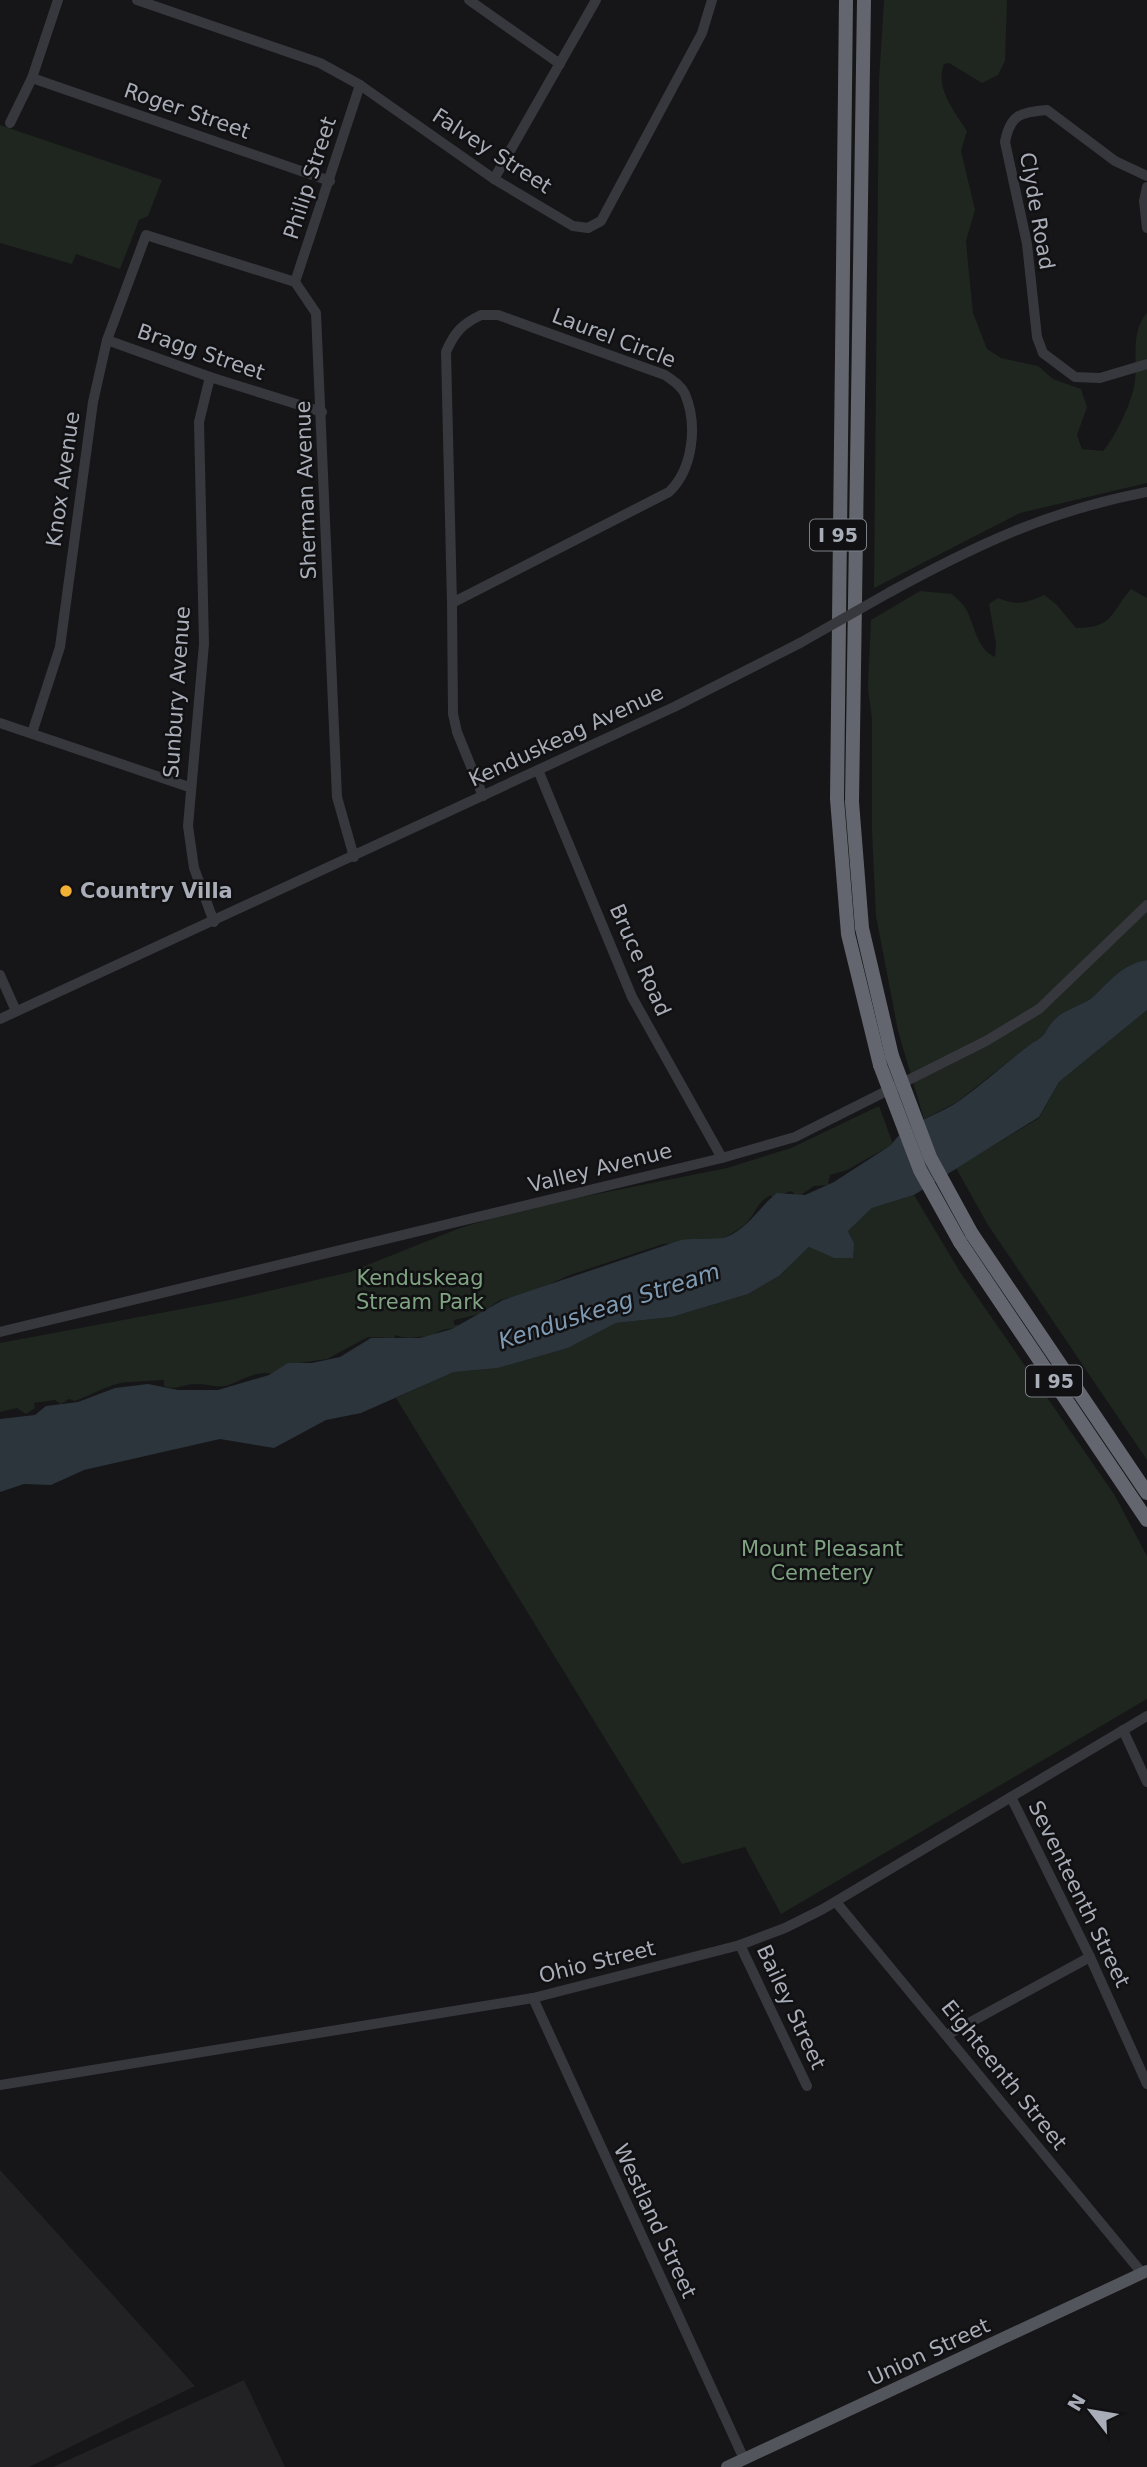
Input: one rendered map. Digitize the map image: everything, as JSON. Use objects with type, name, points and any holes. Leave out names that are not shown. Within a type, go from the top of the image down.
[{"type":"highway","name":"I 95","points":[[846,0],[837,818],[848,934],[886,1060],[966,1238],[1147,1520]]},
{"type":"highway","name":"I 95","points":[[864,0],[852,802],[862,928],[886,1060]]},
{"type":"highway","name":"I 95","points":[[966,1238],[1147,1493]]},
{"type":"main road","name":"Union Street","points":[[727,2467],[1144,2272]]},
{"type":"street","points":[[10,123],[32,78],[58,0]]},
{"type":"street","name":"Falvey Street","points":[[137,0],[320,63],[360,85],[494,179],[573,226],[588,228],[601,221],[702,33],[712,0]]},
{"type":"street","points":[[175,11],[179,0]]},
{"type":"street","points":[[469,0],[560,64]]},
{"type":"street","points":[[494,179],[596,0]]},
{"type":"street","name":"Roger Street","points":[[32,78],[330,181]]},
{"type":"street","name":"Philip Street","points":[[295,282],[360,85]]},
{"type":"street","name":"Clyde Road","points":[[1147,176],[1115,161],[1046,110],[1017,116],[1008,125],[1005,142],[1027,244],[1037,337],[1043,354],[1075,377],[1100,378],[1147,364]]},
{"type":"street","points":[[1147,187],[1144,201],[1147,228]]},
{"type":"street","name":"Knox Avenue","points":[[32,733],[60,647],[93,402],[107,340],[146,235],[295,282]]},
{"type":"street","name":"Sherman Avenue","points":[[295,282],[316,313],[337,797],[354,857]]},
{"type":"street","name":"Laurel Circle","points":[[452,603],[669,492],[681,481],[687,468],[691,422],[684,393],[678,384],[665,375],[498,315],[481,315],[465,323],[452,336],[446,352],[453,714],[457,732],[483,796]]},
{"type":"street","name":"Bragg Street","points":[[107,340],[210,377],[322,412]]},
{"type":"street","name":"Sunbury Avenue","points":[[210,377],[199,422],[204,644],[188,826],[191,856],[214,922]]},
{"type":"street","name":"Kenduskeag Avenue","points":[[0,1019],[695,698],[981,544],[1028,523],[1080,507],[1147,492]]},
{"type":"street","points":[[0,723],[190,787]]},
{"type":"street","name":"Bruce Road","points":[[538,771],[632,997],[722,1158]]},
{"type":"street","name":"Valley Avenue","points":[[0,1332],[722,1158],[794,1137],[986,1041],[1039,1009],[1147,905]]},
{"type":"street","points":[[0,975],[16,1011]]},
{"type":"street","name":"Ohio Street","points":[[0,2085],[533,1998],[740,1945],[785,1928],[836,1902],[1147,1716]]},
{"type":"street","points":[[1123,1730],[1147,1782]]},
{"type":"street","name":"Seventeenth Street","points":[[1011,1797],[1090,1957],[1147,2084]]},
{"type":"street","name":"Eighteenth Street","points":[[836,1902],[1144,2272]]},
{"type":"street","name":"Bailey Street","points":[[740,1945],[807,2086]]},
{"type":"street","points":[[947,2035],[1090,1957]]},
{"type":"street","name":"Westland Street","points":[[533,1998],[744,2459]]},
{"type":"shaded area","points":[[0,2170],[195,2386],[29,2467],[0,2467]]},
{"type":"shaded area","points":[[244,2380],[285,2467],[53,2467]]},
{"type":"green space","points":[[884,0],[1007,0],[1005,61],[998,75],[982,83],[949,63],[944,64],[942,73],[947,99],[967,131],[961,151],[975,210],[966,241],[973,313],[987,349],[1001,358],[1038,366],[1053,379],[1081,389],[1087,407],[1077,435],[1082,449],[1103,451],[1117,430],[1132,395],[1136,339],[1141,321],[1147,313],[1147,483],[1020,513],[874,588],[879,80]]},
{"type":"green space","points":[[0,125],[162,180],[148,216],[139,220],[120,269],[76,254],[72,264],[0,243]]},
{"type":"green space","points":[[1131,589],[1147,598],[1147,960],[1123,969],[1093,997],[1058,1016],[1041,1038],[957,1102],[924,1119],[898,1031],[876,916],[872,832],[872,719],[868,688],[871,620],[920,591],[952,594],[966,608],[984,649],[995,657],[996,644],[989,604],[998,598],[1021,603],[1044,595],[1056,604],[1076,628],[1105,622]]},
{"type":"green space","points":[[1147,1010],[1147,1460],[988,1225],[956,1168],[1039,1118],[1059,1082]]},
{"type":"green space","name":"Kenduskeag Stream Park","points":[[879,1106],[893,1144],[847,1170],[830,1175],[828,1185],[814,1186],[798,1197],[791,1191],[772,1198],[771,1195],[767,1197],[747,1223],[723,1238],[723,1242],[663,1244],[570,1275],[532,1292],[500,1300],[480,1314],[454,1320],[454,1325],[459,1325],[455,1329],[442,1330],[431,1337],[368,1337],[327,1359],[286,1365],[272,1374],[256,1374],[229,1385],[196,1384],[172,1388],[164,1386],[164,1380],[123,1383],[109,1386],[75,1401],[69,1399],[61,1404],[55,1400],[34,1403],[35,1408],[26,1414],[17,1408],[0,1412],[0,1343],[235,1299],[350,1272],[460,1228],[527,1208],[727,1168],[791,1148]]},
{"type":"green space","name":"Mount Pleasant Cemetery","points":[[914,1195],[960,1272],[1114,1494],[1147,1556],[1147,1699],[781,1914],[745,1847],[682,1864],[396,1398],[454,1372],[498,1368],[568,1348],[616,1323],[672,1317],[748,1294],[779,1276],[809,1247],[834,1258],[854,1243],[848,1231],[872,1208]]},
{"type":"water","name":"Kenduskeag Stream","points":[[1147,960],[1147,1010],[1059,1082],[1039,1117],[914,1195],[872,1208],[848,1231],[854,1243],[853,1258],[834,1258],[809,1247],[779,1276],[748,1294],[672,1317],[616,1323],[568,1348],[498,1368],[454,1372],[361,1413],[326,1420],[274,1448],[220,1439],[84,1470],[51,1485],[24,1484],[0,1492],[0,1419],[35,1415],[46,1406],[78,1402],[115,1388],[148,1384],[178,1390],[218,1390],[269,1375],[288,1363],[312,1363],[340,1357],[371,1338],[420,1338],[452,1329],[503,1300],[681,1240],[726,1237],[747,1223],[777,1193],[805,1195],[834,1182],[891,1145],[914,1125],[959,1101],[1041,1038],[1058,1016],[1093,997],[1123,969]]},
{"type":"place","name":"Country Villa","points":[[66,891]]}]
